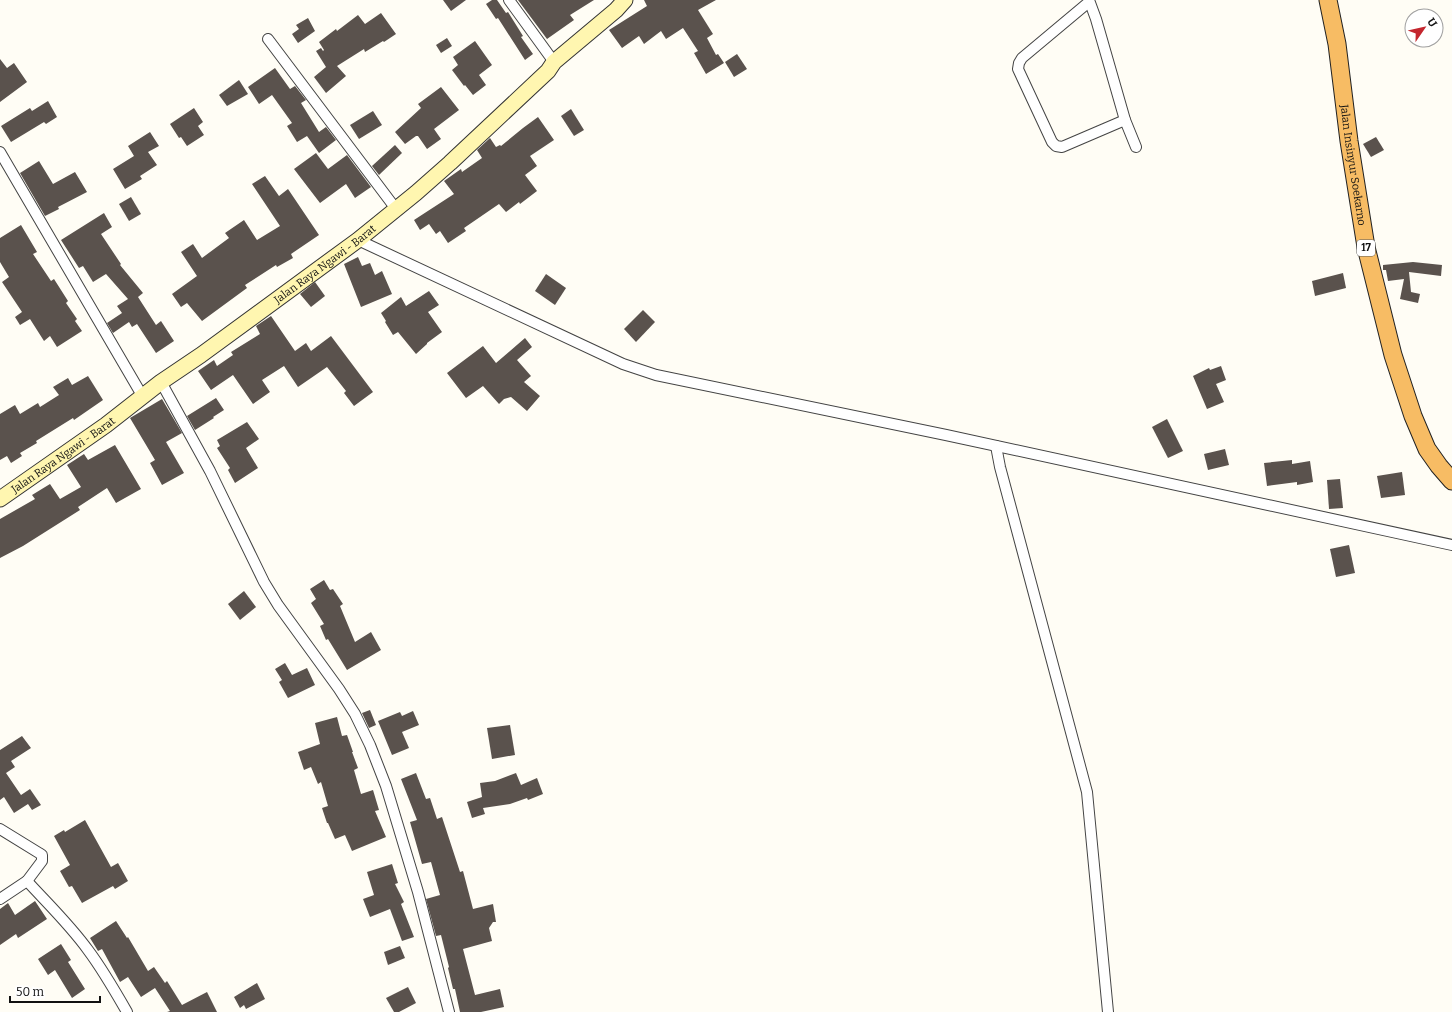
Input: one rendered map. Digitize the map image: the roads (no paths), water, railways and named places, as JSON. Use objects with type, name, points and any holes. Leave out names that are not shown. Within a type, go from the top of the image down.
[{"type":"highway","name":"Jalan Insinyur Soekarno","points":[[1328,0],[1337,44],[1349,141],[1366,247],[1393,355],[1413,416],[1427,449],[1452,482]]},
{"type":"main road","name":"Jalan Raya Ngawi - Barat","points":[[0,499],[100,430],[161,382],[201,355],[358,240],[444,168],[548,72],[554,62],[616,10],[625,0]]},
{"type":"street","points":[[509,0],[554,62]]},
{"type":"street","points":[[1125,120],[1062,147],[1056,146],[1052,142],[1018,69],[1022,58],[1089,1],[1104,44],[1125,120],[1136,147]]},
{"type":"street","points":[[268,39],[396,209]]},
{"type":"street","points":[[0,152],[143,397]]},
{"type":"street","points":[[358,240],[639,370],[656,375],[996,446],[1452,545]]},
{"type":"street","points":[[161,382],[210,471],[264,582],[278,605],[347,701],[370,745],[386,786],[418,892],[449,1012]]},
{"type":"street","points":[[996,446],[1002,475],[1087,792],[1108,1012]]},
{"type":"street","points":[[0,829],[42,855],[42,861],[27,881],[0,899]]},
{"type":"street","points":[[27,881],[87,948],[127,1012]]}]
